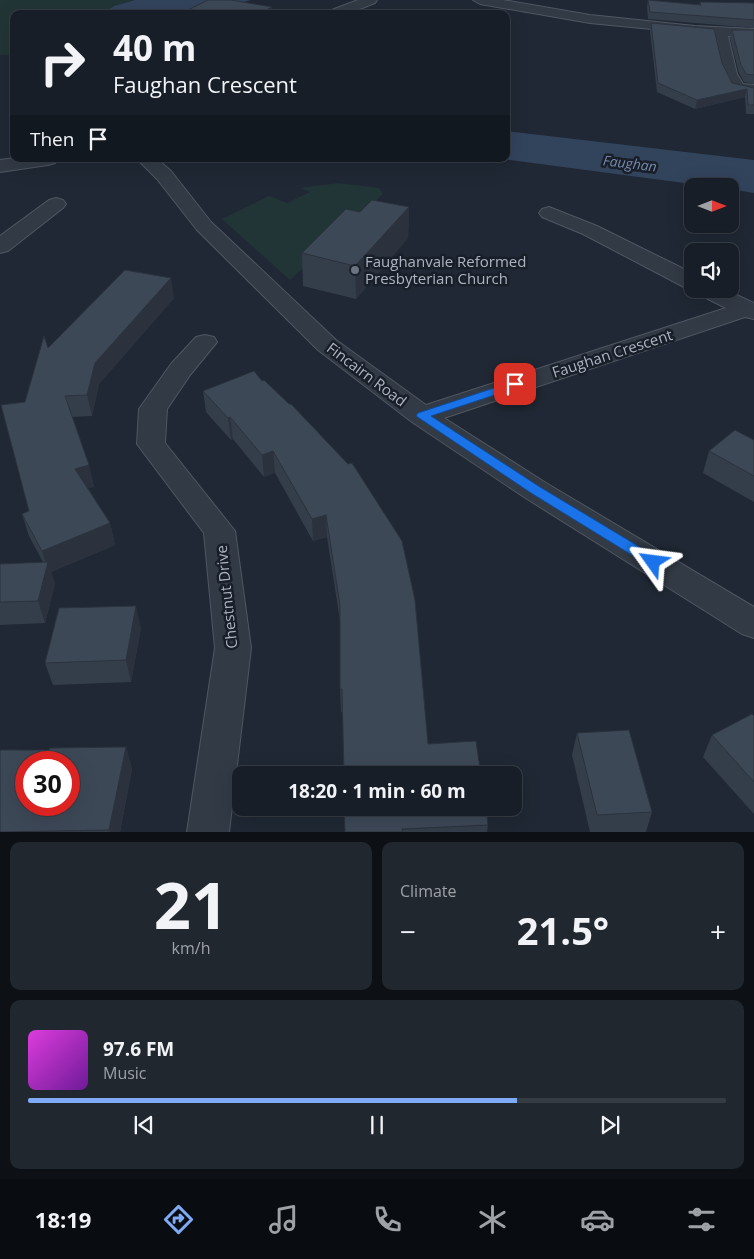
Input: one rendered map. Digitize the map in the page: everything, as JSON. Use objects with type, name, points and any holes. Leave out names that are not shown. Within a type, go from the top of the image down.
[{"type":"street","points":[[344,10],[370,0]]},
{"type":"street","points":[[480,0],[590,19],[754,33]]},
{"type":"street","points":[[720,31],[729,74],[738,88],[754,90]]},
{"type":"street","points":[[0,166],[27,162]]},
{"type":"street","name":"Fincairn Road","points":[[149,162],[164,175],[204,226],[327,345],[422,416],[535,490],[754,624]]},
{"type":"street","points":[[0,246],[56,204]]},
{"type":"street","points":[[549,213],[590,230],[684,278]]},
{"type":"street","name":"Faughan Crescent","points":[[724,298],[750,311]]},
{"type":"street","name":"Faughan Crescent","points":[[422,416],[750,311]]},
{"type":"street","name":"Chestnut Drive","points":[[205,342],[180,370],[153,409],[151,444],[218,531],[233,648],[208,832]]},
{"type":"shaded area","points":[[0,0],[135,0],[114,6],[108,10],[10,10],[10,55],[0,55]]},
{"type":"shaded area","points":[[338,183],[379,188],[383,194],[290,280],[222,219],[269,196],[287,203],[310,192],[300,188]]},
{"type":"water","points":[[135,0],[251,0],[215,10],[108,10],[114,6]]},
{"type":"water","name":"Faughan","points":[[510,131],[754,160],[754,193],[739,190],[739,178],[684,178],[684,183],[510,160]]},
{"type":"building","points":[[208,0],[231,0],[272,7],[266,10],[188,10]]},
{"type":"building","points":[[648,0],[701,5],[700,2],[754,3],[754,20],[650,12]]},
{"type":"building","points":[[651,23],[714,29],[722,63],[732,83],[754,88],[754,105],[748,105],[747,89],[697,100],[658,83]]},
{"type":"building","points":[[732,30],[754,30],[754,75],[746,74],[741,65]]},
{"type":"building","points":[[372,200],[409,207],[355,266],[302,253],[346,209],[360,212]]},
{"type":"building","points":[[125,270],[171,278],[95,363],[87,395],[65,396],[89,465],[75,469],[110,523],[42,551],[22,514],[29,511],[1,405],[25,402],[44,336],[48,348]]},
{"type":"building","points":[[254,371],[262,381],[264,380],[291,404],[348,464],[352,463],[402,541],[415,600],[428,744],[476,741],[480,766],[344,766],[342,689],[340,689],[340,605],[326,515],[312,519],[273,451],[262,455],[230,417],[228,418],[203,391]]},
{"type":"building","points":[[735,430],[754,440],[754,476],[709,451]]},
{"type":"building","points":[[48,562],[38,601],[0,602],[0,564]]},
{"type":"building","points":[[136,606],[126,660],[45,663],[59,608]]},
{"type":"building","points":[[752,714],[754,716],[754,782],[712,735]]},
{"type":"building","points":[[629,730],[652,812],[597,815],[577,733]]},
{"type":"building","points":[[126,747],[109,830],[0,832],[0,750],[49,750],[50,748]]},
{"type":"building","points":[[344,816],[487,816],[488,825],[402,829],[403,832],[345,832]]},
{"type":"place","name":"Faughanvale Reformed Presbyterian Church","points":[[355,270]]},
{"type":"route","points":[[515,384],[422,416],[535,490],[653,562]]}]
